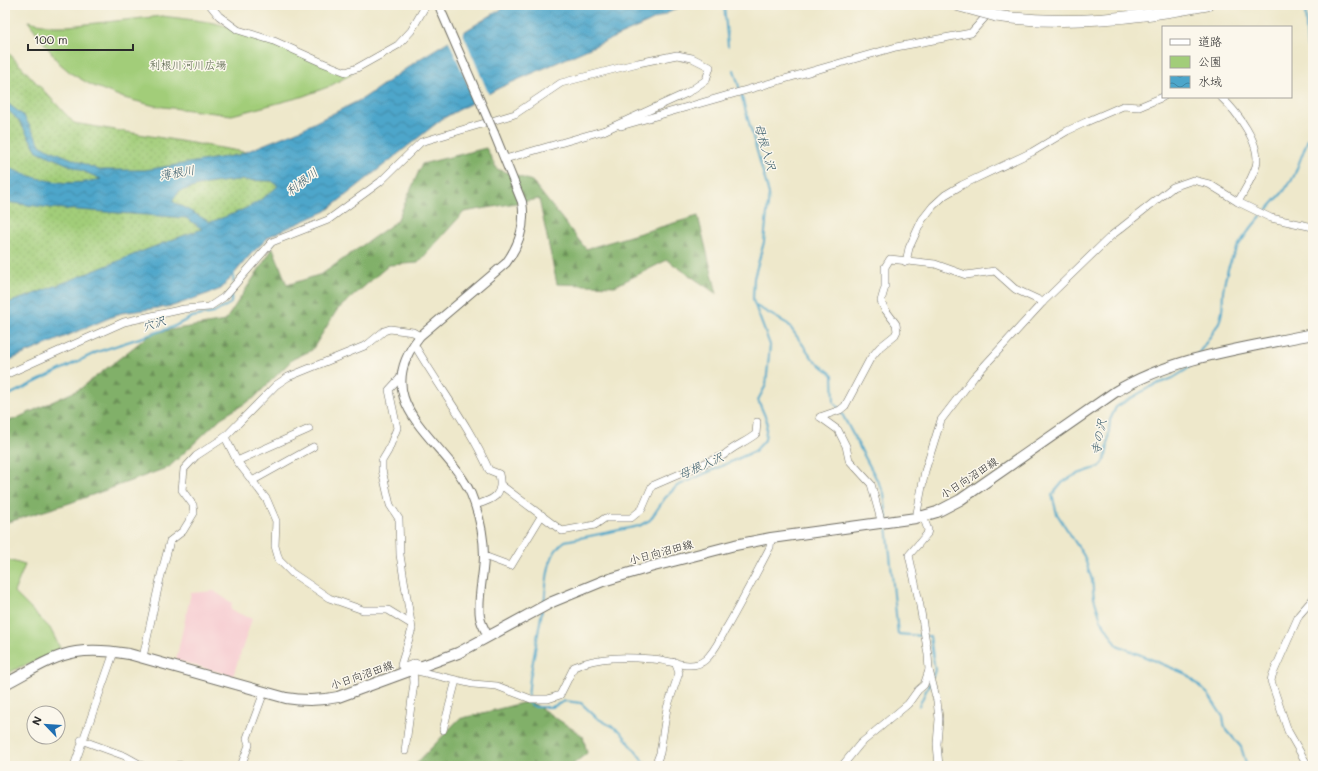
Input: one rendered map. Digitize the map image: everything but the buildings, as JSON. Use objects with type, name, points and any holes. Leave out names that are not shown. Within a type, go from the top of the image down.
[{"type":"highway","points":[[956,5],[996,10],[1029,20],[1080,21],[1207,5]]},
{"type":"main road","name":"小日向沼田線","points":[[5,684],[57,658],[75,652],[114,652],[143,657],[264,692],[306,701],[325,700],[353,692],[458,653],[552,602],[603,581],[695,555],[772,538],[882,524],[937,512],[960,500],[1116,392],[1138,379],[1158,370],[1189,360],[1313,334]]},
{"type":"street","points":[[210,5],[223,20],[238,30],[274,41],[346,72],[357,68],[398,45],[411,31],[426,5]]},
{"type":"street","points":[[439,5],[494,133],[522,202],[524,212],[520,237],[515,250],[498,270],[420,336],[405,360],[401,377],[404,401],[417,424],[461,476],[480,519],[484,556],[480,615],[488,636]]},
{"type":"street","points":[[504,159],[896,47],[971,33],[996,10]]},
{"type":"street","points":[[5,375],[124,322],[184,309],[209,307],[224,297],[272,242],[328,220],[380,182],[421,142],[515,114],[561,83],[638,63],[677,55],[692,58],[710,66],[706,80],[687,93],[601,132]]},
{"type":"street","points":[[906,262],[909,248],[922,220],[933,206],[945,195],[1032,152],[1080,125],[1123,106],[1140,107],[1162,97]]},
{"type":"street","points":[[1221,98],[1232,107],[1251,137],[1256,149],[1256,165],[1238,202]]},
{"type":"street","points":[[938,766],[937,744],[939,719],[937,701],[929,670],[920,606],[909,555],[927,534],[928,530],[919,517],[925,471],[941,420],[974,377],[1043,302],[1115,233],[1173,187],[1193,180],[1209,184],[1238,202],[1272,218],[1313,227]]},
{"type":"street","points":[[882,524],[871,484],[849,460],[846,446],[838,430],[820,417],[840,410],[845,406],[870,359],[880,347],[895,336],[897,331],[896,324],[884,308],[881,301],[885,287],[885,267],[890,259],[906,262],[935,264],[966,275],[995,271],[1015,288],[1043,302]]},
{"type":"street","points":[[143,657],[170,541],[183,531],[194,513],[193,505],[182,490],[184,469],[196,456],[225,437],[276,385],[288,377],[367,345],[390,328],[413,332],[420,336]]},
{"type":"street","points":[[414,344],[436,381],[470,432],[489,470],[499,474],[501,485],[492,500],[475,506]]},
{"type":"street","points":[[401,377],[389,390],[397,428],[388,451],[382,461],[382,470],[390,505],[399,519],[400,555],[412,629],[401,664],[405,667],[415,663],[423,666]]},
{"type":"street","points":[[501,485],[562,531],[595,525],[605,518],[631,518],[642,509],[652,486],[724,455],[733,447],[748,440],[756,434],[757,422]]},
{"type":"street","points":[[237,461],[309,429]]},
{"type":"street","points":[[225,437],[237,461],[268,500],[276,521],[276,546],[279,560],[292,573],[329,598],[363,610],[388,610],[410,624]]},
{"type":"street","points":[[252,481],[313,447]]},
{"type":"street","points":[[484,556],[511,566],[542,515]]},
{"type":"street","points":[[404,751],[414,683],[413,670],[473,684],[497,686],[531,699],[548,699],[560,695],[574,667],[587,662],[611,658],[654,659],[676,662],[687,666],[696,665],[704,661],[712,653],[770,547],[772,538]]},
{"type":"street","points":[[1308,766],[1288,731],[1271,681],[1299,615],[1313,599]]},
{"type":"street","points":[[74,766],[114,652]]},
{"type":"street","points":[[655,766],[660,753],[667,708],[678,673],[676,662]]},
{"type":"street","points":[[842,766],[860,744],[908,704],[918,690],[924,685],[929,670]]},
{"type":"street","points":[[443,730],[456,680]]},
{"type":"street","points":[[241,766],[249,745],[247,738],[264,692]]},
{"type":"street","points":[[82,740],[125,756],[143,766]]},
{"type":"street","points":[[176,766],[182,766]]},
{"type":"shaded area","points":[[214,591],[232,603],[231,610],[252,619],[233,676],[176,660],[191,593]]},
{"type":"green space","name":"利根川河川広場","points":[[162,16],[202,21],[226,26],[352,74],[328,87],[301,97],[232,115],[155,106],[124,98],[91,85],[72,74],[59,63],[28,21],[52,26],[68,26]]},
{"type":"green space","points":[[5,49],[74,123],[351,170],[5,329]]},
{"type":"green space","points":[[486,148],[497,169],[532,181],[586,249],[698,216],[717,294],[667,260],[615,286],[557,284],[539,199],[464,212],[418,263],[389,265],[337,310],[312,350],[293,359],[254,398],[221,418],[169,467],[70,503],[5,523],[5,422],[15,419],[80,389],[152,333],[225,321],[273,248],[287,285],[322,274],[397,221],[422,164]]},
{"type":"green space","points":[[5,559],[25,565],[14,592],[50,628],[62,652],[20,667],[5,675]]},
{"type":"green space","points":[[530,701],[583,736],[587,753],[571,766],[414,766],[459,719]]},
{"type":"water","points":[[508,5],[684,5],[647,23],[499,88],[442,119],[326,211],[270,236],[251,254],[221,289],[173,306],[121,313],[5,362],[5,304],[202,229],[186,218],[51,208],[5,202],[5,166],[40,179],[64,183],[88,182],[101,179],[37,151],[19,121],[5,107],[5,101],[24,116],[41,146],[99,170],[145,170],[238,155],[302,129],[364,98],[421,58]],"holes":[[[237,180],[272,181],[278,186],[262,199],[238,212],[210,222],[172,201],[180,191],[206,184]]]},
{"type":"pier","points":[[462,31],[489,95],[476,103],[448,39]]},
{"type":"waterway","name":"母根入沢","points":[[724,5],[728,46]]},
{"type":"waterway","name":"寺の沢","points":[[1305,5],[1307,46],[1313,57]]},
{"type":"waterway","name":"母根入沢","points":[[734,70],[740,90]]},
{"type":"waterway","name":"母根入沢","points":[[544,603],[548,569],[554,553],[565,541],[639,526],[650,520],[665,498],[677,486],[755,451],[765,440],[767,421],[758,400],[766,385],[770,345],[753,300],[754,278],[764,242],[769,194],[741,94]]},
{"type":"waterway","name":"寺の沢","points":[[1264,213],[1284,191],[1294,176],[1313,126]]},
{"type":"waterway","name":"寺の沢","points":[[1197,355],[1212,335],[1221,318],[1225,279],[1231,259],[1246,234],[1261,216]]},
{"type":"waterway","name":"穴沢","points":[[233,282],[234,273]]},
{"type":"waterway","name":"穴沢","points":[[5,397],[97,352],[173,327],[192,317],[214,313],[231,303],[232,292]]},
{"type":"waterway","points":[[756,306],[788,324],[813,359],[833,375],[834,403],[839,408]]},
{"type":"waterway","name":"寺の沢","points":[[1190,365],[1186,370],[1173,378],[1150,387],[1116,407],[1110,420],[1107,453],[1103,463],[1099,467],[1075,475],[1063,482],[1052,495],[1057,514],[1084,556],[1092,580],[1094,598],[1101,620],[1117,645],[1186,674],[1208,694],[1223,717],[1225,728],[1241,747],[1247,766]]},
{"type":"waterway","points":[[841,412],[884,493],[887,519]]},
{"type":"waterway","points":[[887,525],[898,634],[923,636]]},
{"type":"waterway","name":"母根入沢","points":[[528,696],[542,611]]},
{"type":"waterway","points":[[927,636],[930,636],[935,670],[933,676]]},
{"type":"waterway","points":[[919,706],[930,682]]},
{"type":"waterway","name":"母根入沢","points":[[528,700],[528,703],[535,707],[552,707],[565,701],[581,703],[597,718],[620,731],[647,766]]},
{"type":"water label","name":"薄根川","points":[[177,173]]},
{"type":"water label","name":"利根川","points":[[302,182]]}]
